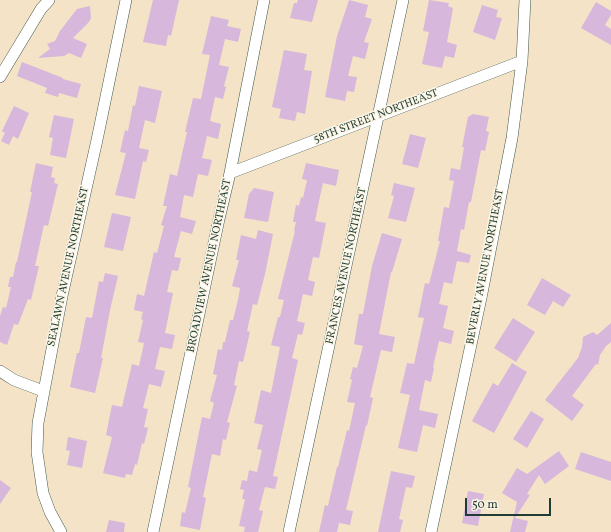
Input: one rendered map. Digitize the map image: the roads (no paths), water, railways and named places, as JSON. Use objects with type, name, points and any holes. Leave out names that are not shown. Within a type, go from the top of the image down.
[{"type":"street","points":[[0,77],[41,9],[49,0]]},
{"type":"street","name":"SEALAWN AVENUE NORTHEAST","points":[[60,532],[50,512],[44,493],[37,452],[38,423],[43,391],[126,0]]},
{"type":"street","name":"BROADVIEW AVENUE NORTHEAST","points":[[153,532],[230,173],[264,0]]},
{"type":"street","name":"FRANCES AVENUE NORTHEAST","points":[[289,532],[403,0]]},
{"type":"street","name":"BEVERLY AVENUE NORTHEAST","points":[[432,532],[483,286],[510,146],[522,61],[524,0]]},
{"type":"street","name":"58TH STREET NORTHEAST","points":[[230,173],[522,61]]},
{"type":"street","points":[[0,371],[14,380],[43,391]]}]
